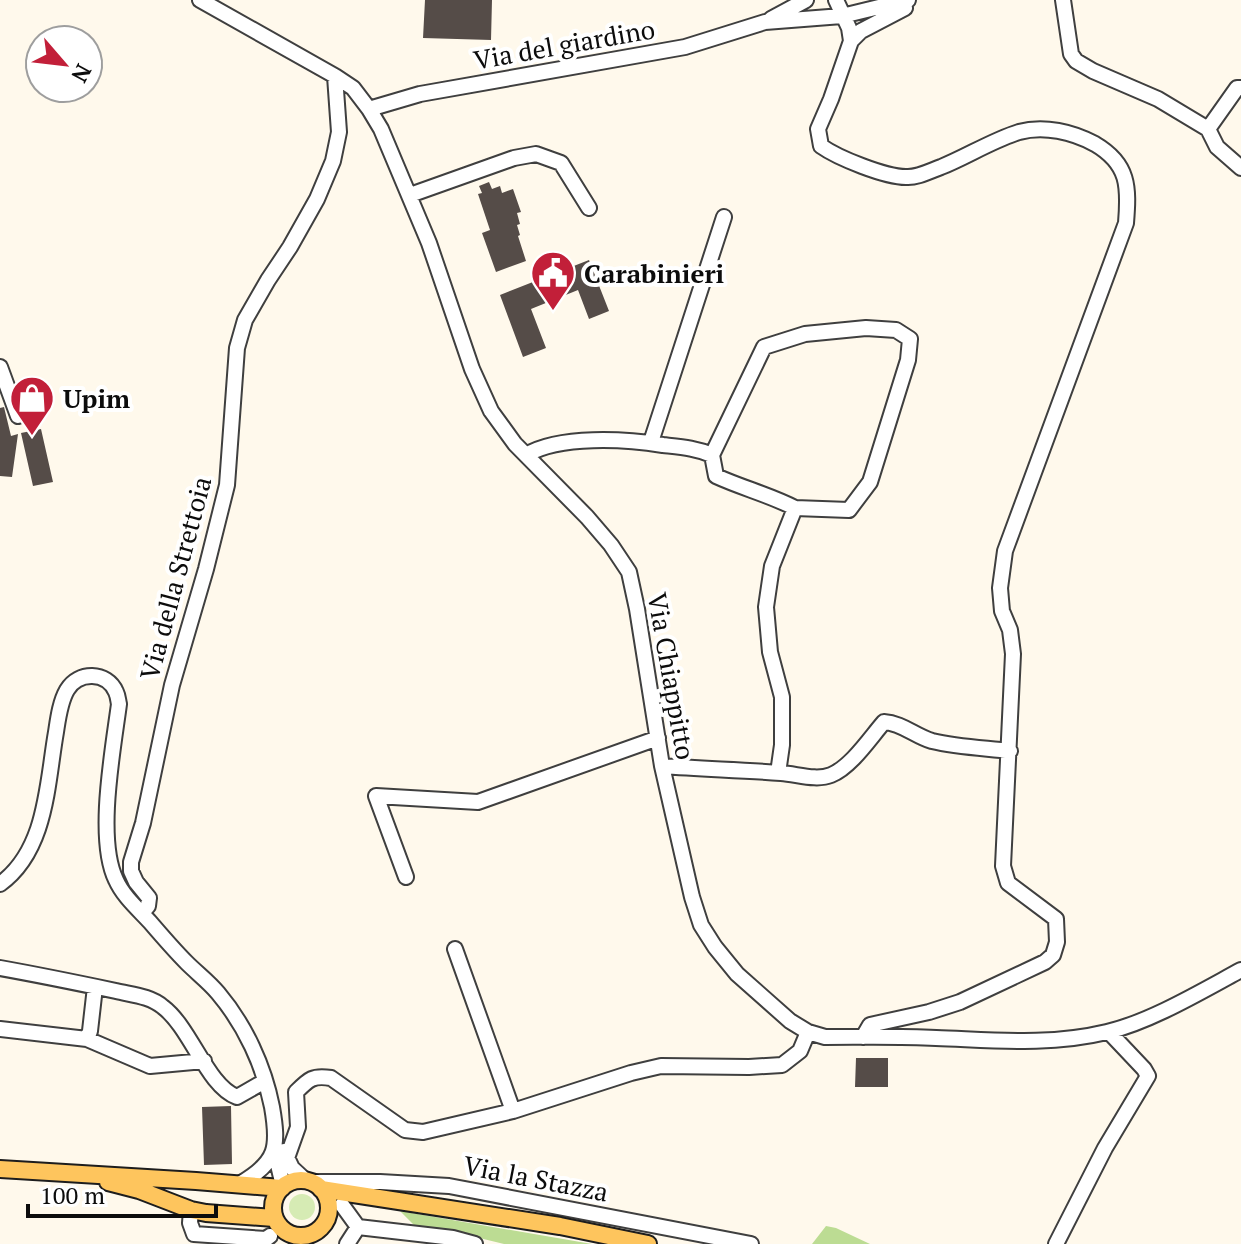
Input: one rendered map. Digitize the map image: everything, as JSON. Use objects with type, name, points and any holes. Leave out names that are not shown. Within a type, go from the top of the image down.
[{"type":"main road","points":[[0,1169],[79,1175],[140,1184],[196,1181],[283,1187]]},
{"type":"main road","points":[[191,1210],[196,1181]]},
{"type":"main road","points":[[373,1198],[336,1208],[317,1231],[309,1235],[292,1235],[284,1231],[274,1218],[274,1198],[292,1182],[373,1198],[560,1226],[648,1244]]},
{"type":"main road","points":[[140,1184],[191,1210],[274,1218]]},
{"type":"main road","points":[[312,1184],[327,1199],[327,1218]]},
{"type":"street","name":"Via Chiappitto","points":[[200,0],[335,76],[353,88],[369,109],[410,195],[472,369],[491,411],[515,444],[587,517],[629,572],[662,766],[692,897],[701,925],[737,974],[790,1021],[808,1032],[825,1037],[932,1037],[1033,1042],[1109,1032],[1176,1004],[1241,970]]},
{"type":"street","points":[[765,22],[806,0]]},
{"type":"street","points":[[836,0],[849,28],[851,41]]},
{"type":"street","points":[[863,1037],[870,1025],[960,1002],[1045,962],[1053,955],[1057,942],[1056,919],[1008,883],[1003,866],[1013,654],[1010,630],[1002,611],[1000,588],[1005,551],[1126,223],[1128,200],[1124,170],[1102,149],[1082,137],[1050,129],[1020,132],[924,174],[906,177],[834,155],[821,146],[818,129],[851,41],[861,31],[908,6],[910,0]]},
{"type":"street","name":"Via del giardino","points":[[369,109],[420,94],[685,47],[765,22],[842,16],[910,0]]},
{"type":"street","points":[[1063,0],[1071,54],[1076,61],[1158,99],[1208,129],[1217,147],[1241,168]]},
{"type":"street","name":"Via della Strettoia","points":[[142,913],[148,906],[149,898],[136,882],[131,862],[143,823],[172,685],[227,485],[237,348],[245,320],[317,199],[333,161],[339,132],[335,76]]},
{"type":"street","points":[[1208,129],[1237,88],[1241,88]]},
{"type":"street","points":[[410,195],[514,158],[536,154],[561,163],[589,208]]},
{"type":"street","points":[[651,442],[724,217]]},
{"type":"street","points":[[866,328],[896,330],[910,339],[908,360],[870,482],[849,510],[795,508],[716,476],[712,455],[764,347],[805,334],[866,328]]},
{"type":"street","points":[[0,367],[18,416]]},
{"type":"street","points":[[526,455],[539,447],[619,439],[697,448],[712,455]]},
{"type":"street","points":[[778,773],[782,745],[782,697],[770,652],[766,607],[772,566],[795,508]]},
{"type":"street","points":[[0,884],[26,856],[40,823],[57,725],[67,689],[85,676],[98,676],[116,691],[119,704],[107,803],[107,835],[114,877],[121,890],[187,963],[216,990],[237,1018],[253,1048],[265,1081],[283,1187]]},
{"type":"street","points":[[662,766],[811,777],[831,775],[861,750],[884,722],[893,722],[926,739],[944,744],[1010,751]]},
{"type":"street","points":[[406,877],[376,796],[478,802],[658,738]]},
{"type":"street","points":[[455,949],[513,1111]]},
{"type":"street","points":[[0,968],[153,1000],[183,1027],[227,1093],[237,1097],[265,1081]]},
{"type":"street","points":[[87,1039],[95,987]]},
{"type":"street","points":[[0,1029],[87,1039],[150,1066],[204,1061]]},
{"type":"street","points":[[287,1158],[298,1127],[296,1092],[307,1081],[318,1076],[331,1078],[405,1130],[417,1133],[513,1111],[661,1066],[782,1065],[800,1051],[808,1032]]},
{"type":"street","points":[[1056,1244],[1105,1148],[1148,1076],[1109,1032]]},
{"type":"street","points":[[275,1142],[296,1173],[312,1184]]},
{"type":"street","points":[[241,1183],[263,1168],[275,1142]]},
{"type":"street","name":"Via la Stazza","points":[[312,1184],[380,1182],[449,1186],[751,1244]]},
{"type":"street","points":[[342,1205],[358,1227],[453,1238],[475,1244]]},
{"type":"street","points":[[191,1210],[190,1223],[194,1234],[266,1239],[270,1236]]},
{"type":"street","points":[[347,1244],[358,1227]]},
{"type":"green space","points":[[302,1194],[311,1198],[315,1207],[311,1216],[302,1220],[293,1216],[289,1207],[293,1198]]},
{"type":"green space","points":[[400,1211],[592,1244],[504,1244],[415,1226]]},
{"type":"green space","points":[[826,1226],[836,1228],[870,1244],[812,1244]]},
{"type":"building","points":[[425,0],[492,0],[491,40],[423,38]]},
{"type":"building","points":[[489,182],[492,189],[500,186],[502,193],[513,189],[521,212],[517,213],[520,224],[517,225],[518,236],[526,261],[496,272],[482,233],[490,230],[478,194],[482,193],[479,186]]},
{"type":"building","points":[[589,260],[609,311],[589,319],[578,290],[531,309],[546,348],[523,357],[500,295]]},
{"type":"building","points":[[4,407],[11,436],[18,434],[12,477],[0,476],[0,408]]},
{"type":"building","points":[[41,429],[53,482],[33,486],[21,433]]},
{"type":"building","points":[[856,1058],[888,1058],[888,1087],[855,1087]]},
{"type":"building","points":[[231,1106],[232,1164],[204,1165],[202,1107]]},
{"type":"place","name":"Carabinieri","points":[[553,312]]},
{"type":"place","name":"Upim","points":[[32,437]]}]
